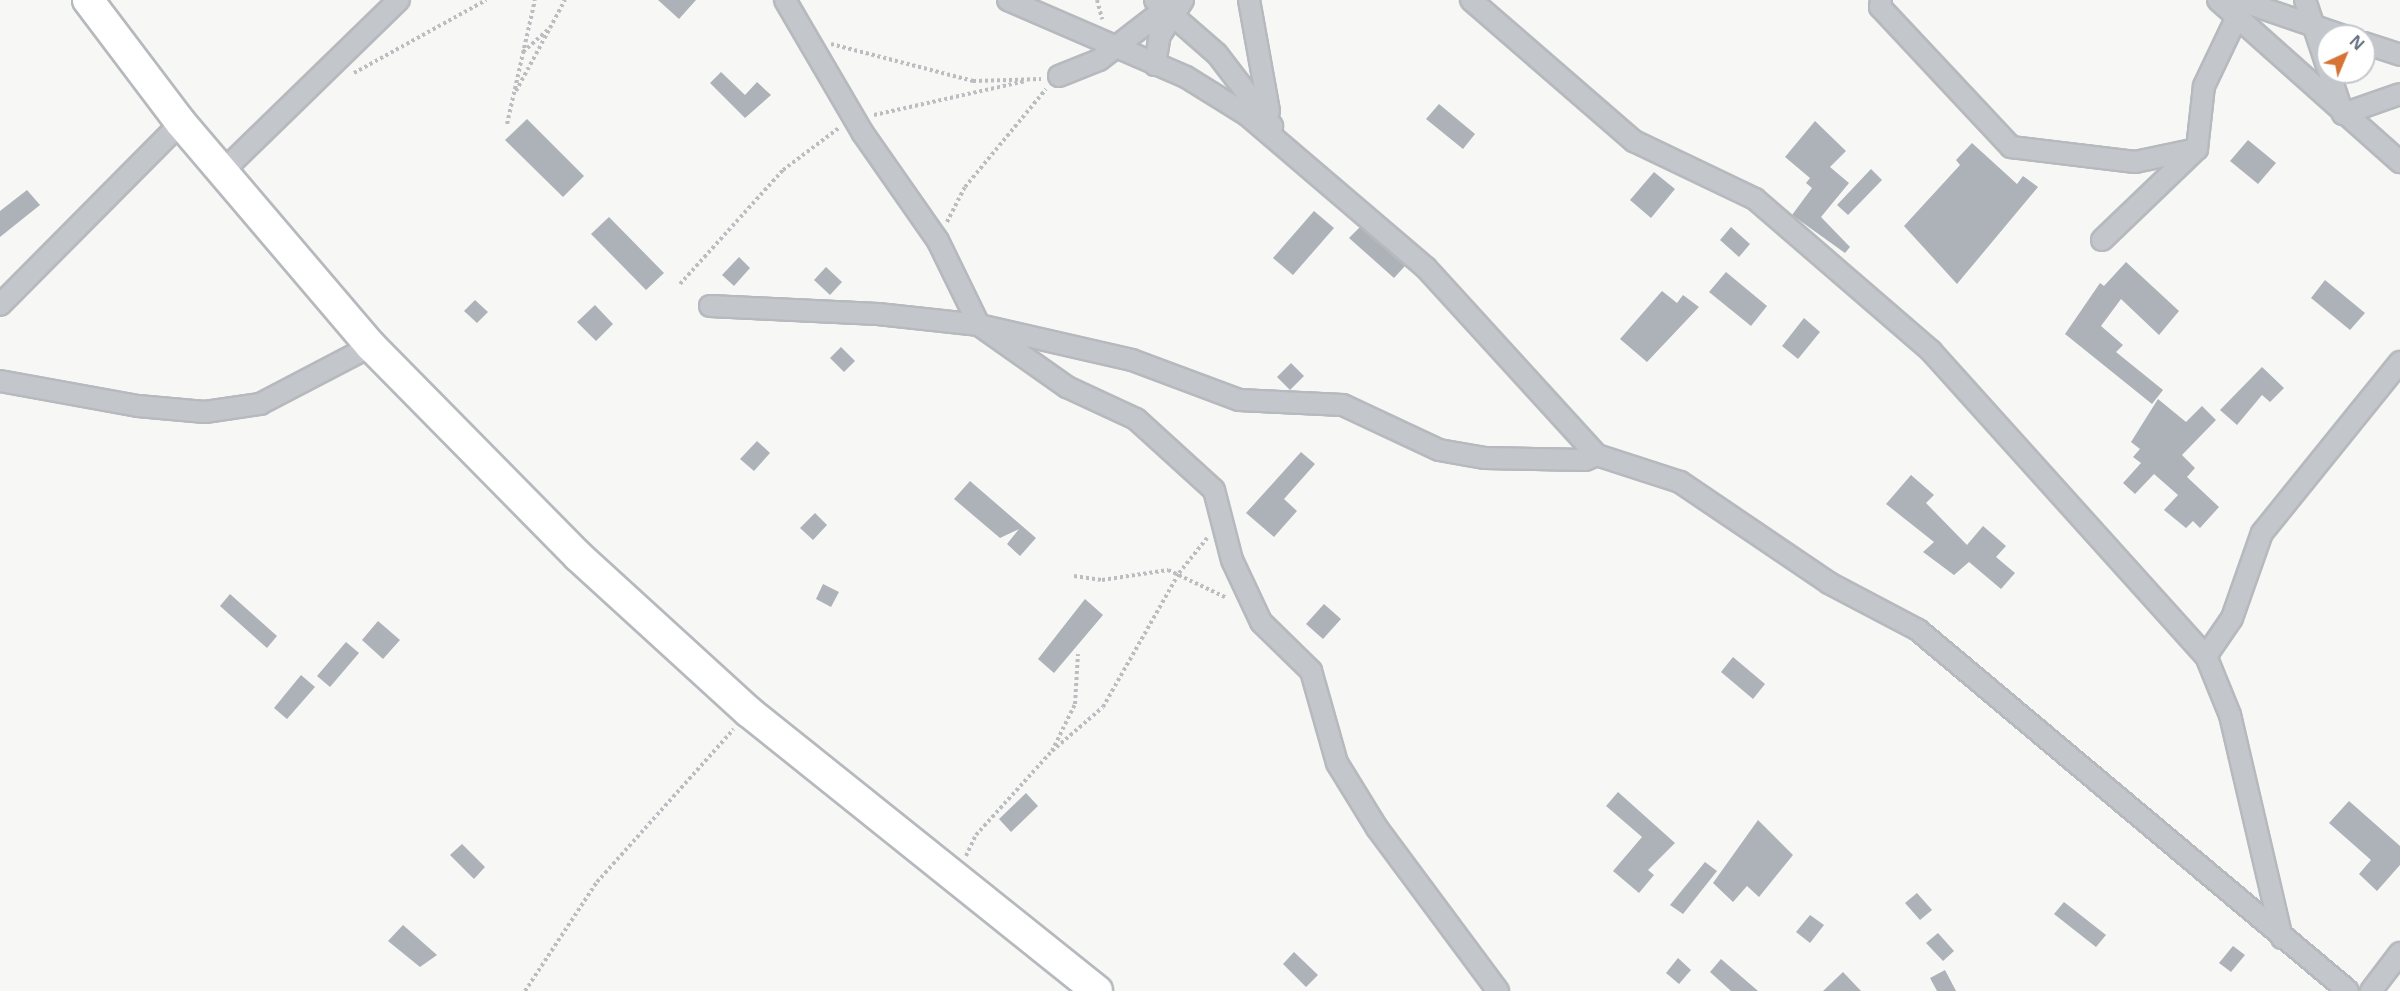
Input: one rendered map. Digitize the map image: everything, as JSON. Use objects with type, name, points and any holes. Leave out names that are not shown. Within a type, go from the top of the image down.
[{"type":"main road","points":[[88,0],[181,123],[224,170],[371,346],[578,556],[749,712],[1097,991]]},
{"type":"street","points":[[224,170],[399,0]]},
{"type":"street","points":[[785,0],[855,118],[938,241],[980,325],[1067,387],[1136,419],[1201,474],[1214,490],[1232,560],[1261,622],[1311,671],[1337,763],[1377,828],[1498,991]]},
{"type":"street","points":[[1008,0],[1219,95],[1286,146],[1426,267],[1597,455],[1680,482],[1829,583],[1918,630],[2282,938],[2348,991]]},
{"type":"street","points":[[1249,0],[1259,80],[1286,146]]},
{"type":"street","points":[[1471,0],[1634,141],[1755,199],[1931,351],[2206,656],[2230,715],[2282,938]]},
{"type":"street","points":[[1881,0],[1880,7],[2011,147],[2135,162],[2197,149]]},
{"type":"street","points":[[2218,0],[2314,26]]},
{"type":"street","points":[[2305,0],[2316,32]]},
{"type":"street","points":[[1059,76],[1114,47],[1169,6]]},
{"type":"street","points":[[1169,6],[1241,81],[1286,146]]},
{"type":"street","points":[[1155,65],[1160,35],[1169,6]]},
{"type":"street","points":[[2102,240],[2197,149],[2204,86],[2242,7]]},
{"type":"street","points":[[2242,7],[2343,114],[2400,162]]},
{"type":"street","points":[[2376,47],[2400,55]]},
{"type":"street","points":[[2333,84],[2343,114]]},
{"type":"street","points":[[2343,114],[2400,94]]},
{"type":"street","points":[[0,306],[181,123]]},
{"type":"street","points":[[710,306],[878,314],[980,325],[1132,360],[1239,400],[1343,405],[1439,450],[1485,458],[1585,460],[1597,455]]},
{"type":"street","points":[[0,381],[138,406],[205,412],[260,404],[371,346]]},
{"type":"street","points":[[2206,656],[2232,618],[2262,533],[2400,362]]},
{"type":"street","points":[[2371,991],[2400,953]]},
{"type":"path","points":[[345,76],[486,0]]},
{"type":"path","points":[[507,124],[535,0]]},
{"type":"path","points":[[513,98],[565,0]]},
{"type":"path","points":[[523,52],[550,28]]},
{"type":"path","points":[[822,40],[974,81],[1026,81]]},
{"type":"path","points":[[680,284],[783,170],[820,138],[855,118],[1059,76]]},
{"type":"path","points":[[938,241],[965,187],[1059,76]]},
{"type":"path","points":[[956,879],[976,835],[1052,751],[1103,707],[1179,573],[1219,514]]},
{"type":"path","points":[[1074,576],[1102,580],[1156,570],[1179,573],[1261,622]]},
{"type":"path","points":[[1052,751],[1075,704],[1078,654]]},
{"type":"path","points":[[525,991],[597,882],[749,712]]},
{"type":"building","points":[[658,0],[696,0],[679,19]]},
{"type":"building","points":[[721,72],[745,95],[757,82],[771,95],[745,118],[710,83]]},
{"type":"building","points":[[1439,104],[1475,134],[1463,149],[1426,119]]},
{"type":"building","points":[[527,119],[584,176],[563,197],[505,140]]},
{"type":"building","points":[[1815,121],[1846,151],[1830,167],[1849,183],[1821,217],[1850,247],[1845,253],[1792,215],[1812,188],[1806,183],[1810,178],[1785,157]]},
{"type":"building","points":[[2248,140],[2276,163],[2258,184],[2230,161]]},
{"type":"building","points":[[1972,143],[2017,184],[2023,176],[2038,187],[1957,284],[1904,226],[1960,165],[1956,160]]},
{"type":"building","points":[[1871,169],[1882,180],[1848,215],[1837,205]]},
{"type":"building","points":[[1654,172],[1675,189],[1651,218],[1630,200]]},
{"type":"building","points":[[27,190],[40,205],[0,237],[0,211]]},
{"type":"building","points":[[1314,211],[1334,228],[1293,275],[1273,258]]},
{"type":"building","points":[[609,217],[664,273],[646,290],[591,234]]},
{"type":"building","points":[[1360,227],[1405,266],[1394,278],[1349,238]]},
{"type":"building","points":[[1731,227],[1750,244],[1739,257],[1720,240]]},
{"type":"building","points":[[739,257],[750,268],[734,286],[722,275]]},
{"type":"building","points":[[2126,262],[2179,311],[2159,335],[2121,299],[2101,326],[2123,345],[2116,352],[2163,390],[2152,404],[2065,334],[2100,283],[2104,286]]},
{"type":"building","points":[[826,267],[842,282],[830,295],[814,280]]},
{"type":"building","points":[[1726,272],[1767,306],[1751,326],[1709,292]]},
{"type":"building","points":[[2325,280],[2365,313],[2350,330],[2311,298]]},
{"type":"building","points":[[1662,291],[1677,303],[1683,295],[1699,307],[1647,362],[1620,339]]},
{"type":"building","points":[[475,300],[488,312],[477,323],[464,311]]},
{"type":"building","points":[[595,305],[613,324],[596,341],[577,322]]},
{"type":"building","points":[[1804,318],[1820,332],[1798,359],[1782,346]]},
{"type":"building","points":[[841,347],[855,361],[844,372],[830,358]]},
{"type":"building","points":[[1291,363],[1304,376],[1290,390],[1277,377]]},
{"type":"building","points":[[2262,367],[2284,388],[2270,402],[2262,395],[2237,425],[2220,410]]},
{"type":"building","points":[[2158,399],[2186,422],[2202,406],[2216,420],[2182,455],[2195,468],[2187,477],[2219,507],[2200,528],[2193,521],[2186,528],[2164,510],[2178,495],[2154,474],[2135,494],[2123,483],[2141,463],[2133,457],[2140,449],[2131,442]]},
{"type":"building","points":[[757,441],[770,453],[754,471],[740,459]]},
{"type":"building","points":[[1301,452],[1315,464],[1284,499],[1297,511],[1274,537],[1246,513]]},
{"type":"building","points":[[1911,475],[1934,495],[1926,503],[1967,545],[1983,526],[2006,546],[1996,557],[2015,573],[2001,589],[1969,562],[1954,575],[1923,552],[1934,542],[1886,504]]},
{"type":"building","points":[[970,481],[1036,538],[1020,556],[1007,544],[1019,529],[1000,538],[954,499]]},
{"type":"building","points":[[815,513],[827,525],[813,540],[800,528]]},
{"type":"building","points":[[823,584],[839,592],[831,607],[816,599]]},
{"type":"building","points":[[230,594],[277,636],[267,648],[220,606]]},
{"type":"building","points":[[1085,599],[1103,615],[1054,673],[1038,659]]},
{"type":"building","points":[[1324,604],[1341,619],[1323,639],[1306,624]]},
{"type":"building","points":[[378,621],[400,640],[383,659],[362,640]]},
{"type":"building","points":[[346,642],[359,653],[330,687],[317,676]]},
{"type":"building","points":[[1733,657],[1765,684],[1753,699],[1721,672]]},
{"type":"building","points":[[301,675],[315,687],[287,719],[274,708]]},
{"type":"building","points":[[1618,792],[1675,843],[1648,870],[1654,875],[1639,893],[1613,871],[1642,837],[1606,806]]},
{"type":"building","points":[[1026,793],[1038,806],[1011,832],[999,819]]},
{"type":"building","points":[[2349,801],[2400,846],[2400,865],[2377,891],[2359,874],[2371,860],[2329,823]]},
{"type":"building","points":[[1758,820],[1793,855],[1759,897],[1747,886],[1733,902],[1713,883]]},
{"type":"building","points":[[462,844],[485,867],[474,879],[450,855]]},
{"type":"building","points":[[1705,862],[1717,871],[1683,914],[1670,905]]},
{"type":"building","points":[[1917,893],[1932,910],[1920,920],[1905,903]]},
{"type":"building","points":[[2064,902],[2106,935],[2096,947],[2054,914]]},
{"type":"building","points":[[1810,915],[1824,925],[1810,943],[1796,932]]},
{"type":"building","points":[[403,925],[437,955],[420,967],[388,941]]},
{"type":"building","points":[[1938,933],[1954,951],[1943,961],[1926,943]]},
{"type":"building","points":[[2233,946],[2245,955],[2231,972],[2219,963]]},
{"type":"building","points":[[1294,952],[1318,975],[1306,987],[1283,964]]},
{"type":"building","points":[[1678,958],[1691,970],[1679,984],[1666,973]]},
{"type":"building","points":[[1721,959],[1758,991],[1731,991],[1710,972]]},
{"type":"building","points":[[1945,970],[1956,991],[1937,991],[1930,978]]},
{"type":"building","points":[[1843,972],[1861,991],[1823,991]]}]
